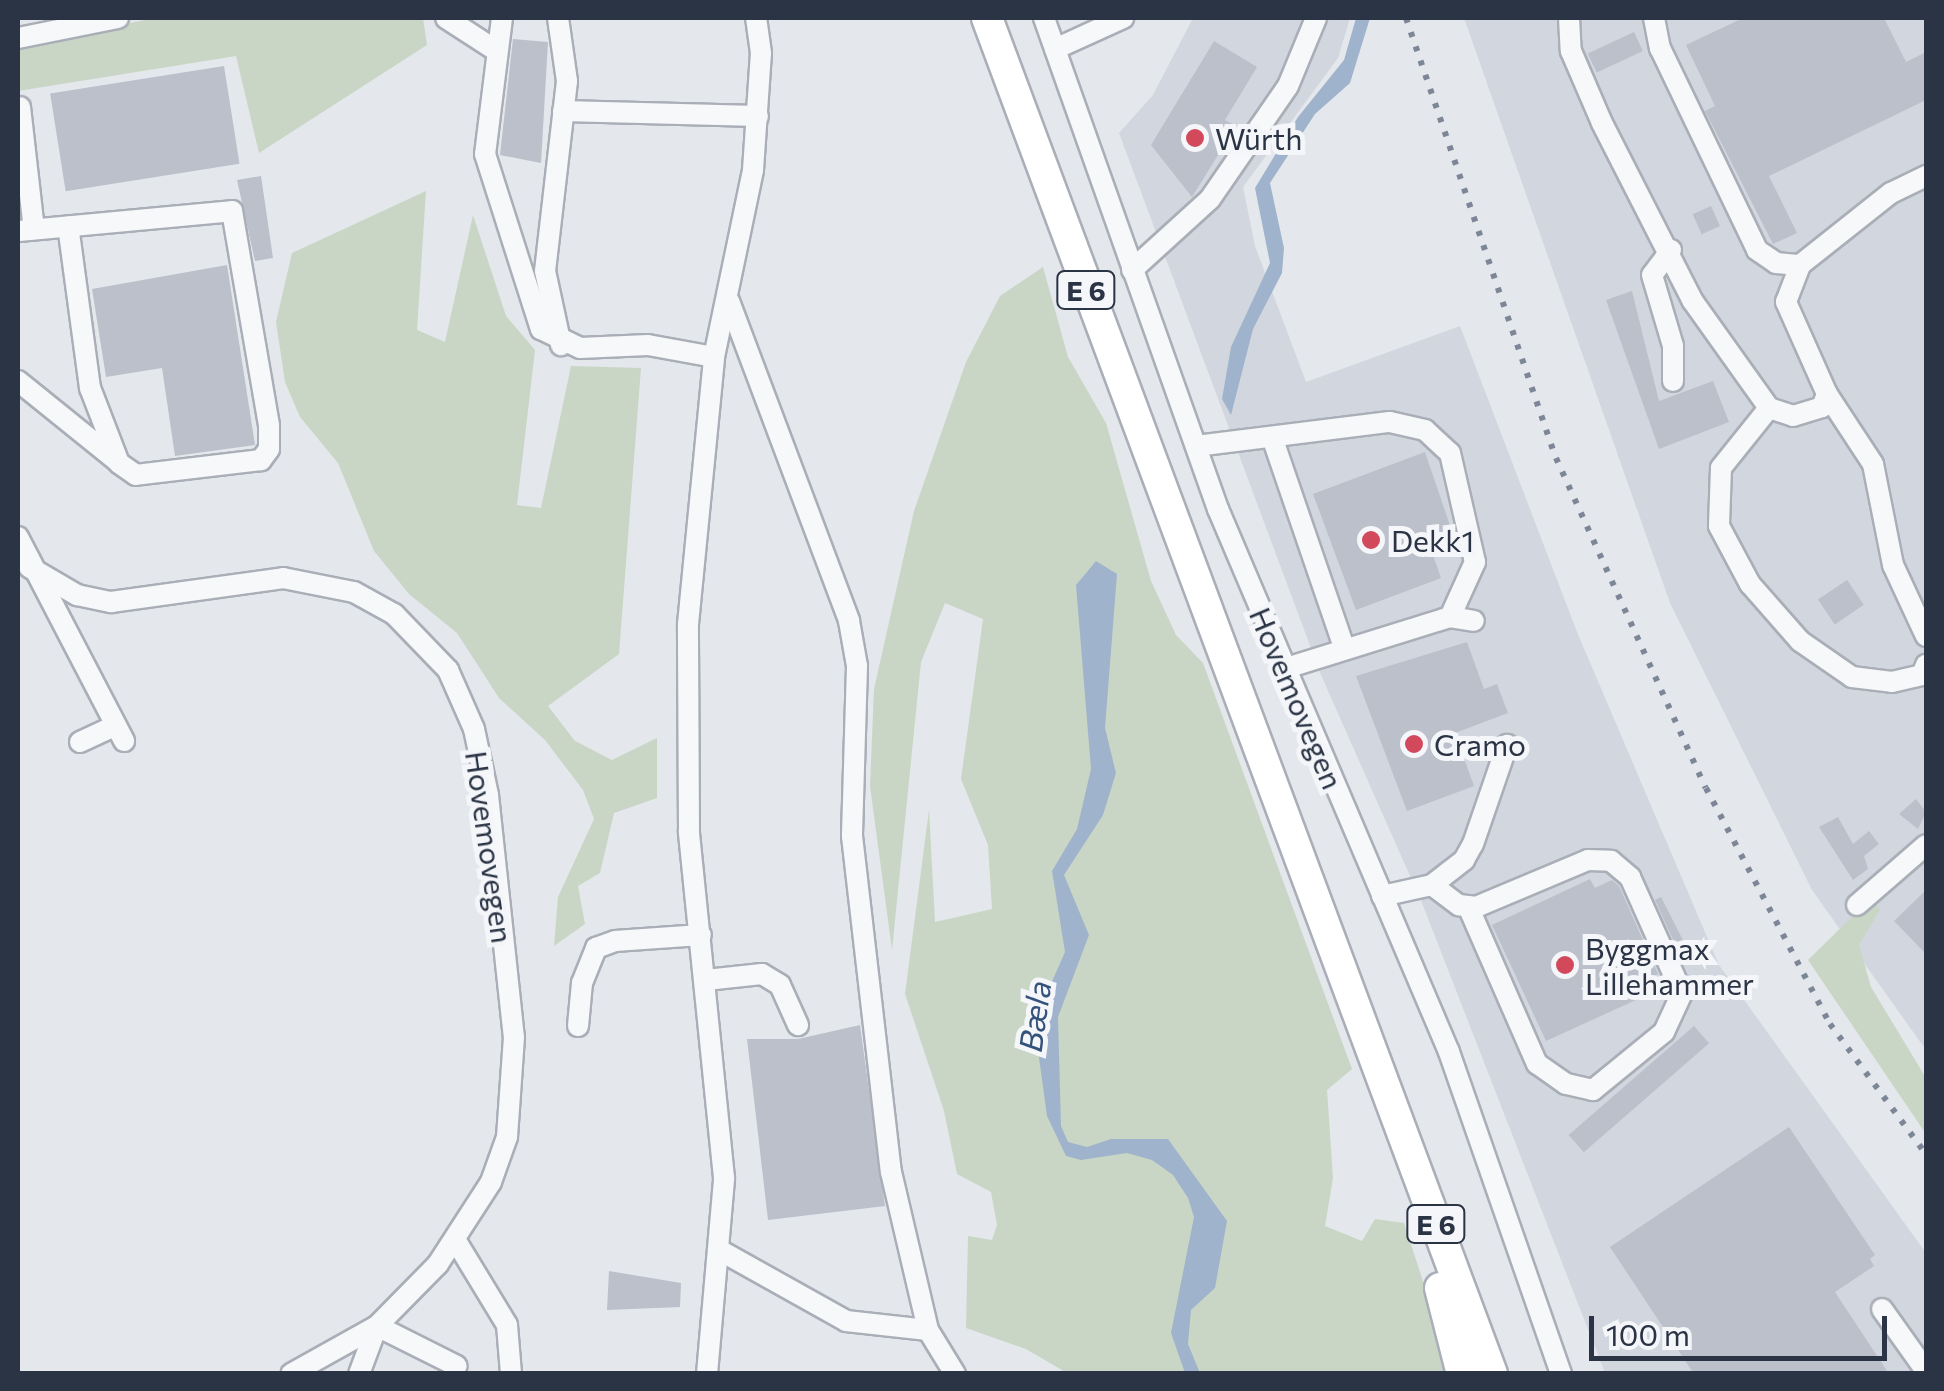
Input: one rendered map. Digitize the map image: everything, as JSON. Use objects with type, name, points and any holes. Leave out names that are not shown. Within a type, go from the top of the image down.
[{"type":"highway","name":"E 6","points":[[987,18],[1492,1374]]},
{"type":"highway","points":[[1288,830],[1320,880],[1507,1374]]},
{"type":"highway","points":[[1379,1074],[1390,1152],[1450,1318],[1462,1374]]},
{"type":"street","points":[[18,38],[118,18]]},
{"type":"street","points":[[446,18],[495,50]]},
{"type":"street","points":[[502,18],[485,127],[488,168],[536,320],[561,344],[648,345],[714,357]]},
{"type":"street","points":[[558,18],[567,54],[545,272],[561,344]]},
{"type":"street","points":[[707,1374],[721,1251],[721,1120],[685,746],[696,501],[714,357],[746,228],[758,116],[756,18]]},
{"type":"street","name":"Hovemovegen","points":[[1044,18],[1196,446],[1283,669],[1382,896],[1504,1196],[1562,1374]]},
{"type":"street","points":[[1055,49],[1123,18]]},
{"type":"street","points":[[1132,270],[1210,199],[1288,86],[1316,18]]},
{"type":"street","points":[[1568,18],[1572,50],[1602,124],[1671,250],[1692,300],[1769,408],[1794,416],[1822,407],[1828,394]]},
{"type":"street","points":[[1654,18],[1660,48],[1756,250],[1776,263],[1800,265]]},
{"type":"street","points":[[18,381],[136,474],[262,460],[269,449],[232,211],[26,230],[20,106]]},
{"type":"street","points":[[563,111],[758,116]]},
{"type":"street","points":[[1926,176],[1890,193],[1800,265],[1786,302],[1828,394],[1873,464],[1893,565],[1926,636]]},
{"type":"street","points":[[68,226],[90,388],[119,463]]},
{"type":"street","points":[[1671,250],[1652,275],[1672,346],[1673,382]]},
{"type":"street","points":[[729,299],[849,621],[857,666],[850,777],[858,907],[891,1172],[928,1330],[955,1374]]},
{"type":"street","points":[[1769,408],[1721,468],[1718,526],[1750,584],[1800,641],[1852,677],[1892,682],[1922,675],[1926,665]]},
{"type":"street","points":[[1196,446],[1390,422],[1425,430],[1450,453],[1475,562],[1450,617]]},
{"type":"street","points":[[1272,437],[1344,647]]},
{"type":"street","points":[[18,538],[119,734],[80,742]]},
{"type":"street","name":"Hovemovegen","points":[[30,567],[77,595],[111,602],[283,578],[354,592],[394,614],[448,670],[474,729],[488,795],[514,1071],[500,1160],[456,1240],[377,1326],[291,1374]]},
{"type":"street","points":[[1283,669],[1450,617],[1474,621]]},
{"type":"street","points":[[1382,896],[1432,885],[1464,860],[1507,745]]},
{"type":"street","points":[[1857,905],[1926,844]]},
{"type":"street","points":[[1432,885],[1468,906],[1537,1064],[1566,1084],[1593,1090],[1664,1032],[1682,993],[1630,877],[1611,860],[1588,860],[1468,906]]},
{"type":"street","points":[[578,1026],[587,962],[596,948],[701,936]]},
{"type":"street","points":[[706,980],[762,974],[780,985],[798,1025]]},
{"type":"street","points":[[456,1240],[506,1324],[512,1374]]},
{"type":"street","points":[[721,1251],[846,1322],[928,1330]]},
{"type":"street","points":[[1882,1309],[1926,1371]]},
{"type":"street","points":[[377,1326],[457,1366]]},
{"type":"street","name":"Hovemovegen","points":[[359,1374],[377,1326]]},
{"type":"shaded area","points":[[1193,18],[1350,18],[1338,58],[1243,187],[1255,246],[1306,382],[1460,326],[1577,632],[1719,965],[1926,1253],[1926,1373],[1605,1373],[1422,903],[1321,675],[1119,133],[1153,95]]},
{"type":"shaded area","points":[[1464,18],[1926,18],[1926,1050],[1812,890],[1670,603]]},
{"type":"green space","points":[[154,18],[423,18],[427,45],[259,153],[236,56],[18,91],[18,47]]},
{"type":"green space","points":[[426,191],[417,330],[445,342],[473,215],[506,316],[535,350],[517,505],[541,508],[571,366],[641,368],[619,654],[548,706],[575,741],[612,760],[657,738],[657,798],[614,813],[600,873],[578,886],[585,924],[554,946],[558,897],[594,819],[583,790],[545,740],[499,698],[457,633],[409,594],[374,551],[338,463],[300,417],[285,382],[276,322],[292,253]]},
{"type":"green space","points":[[1043,267],[1068,357],[1106,423],[1151,581],[1176,635],[1203,663],[1352,1069],[1327,1090],[1333,1178],[1325,1226],[1362,1241],[1375,1219],[1404,1223],[1453,1373],[1067,1373],[1026,1349],[966,1328],[968,1236],[992,1240],[997,1225],[991,1192],[957,1174],[944,1111],[905,994],[929,810],[935,922],[992,909],[988,845],[961,779],[983,619],[945,603],[921,662],[892,950],[870,786],[874,689],[914,511],[966,362],[1000,296]]},
{"type":"green space","points":[[1871,898],[1880,910],[1859,945],[1871,987],[1926,1078],[1926,1134],[1808,960]]},
{"type":"water","points":[[1356,18],[1370,18],[1350,83],[1315,114],[1270,183],[1284,248],[1282,273],[1253,329],[1231,415],[1222,399],[1231,347],[1270,263],[1255,188],[1298,117],[1344,60]]},
{"type":"water","points":[[1096,561],[1117,574],[1105,728],[1116,773],[1103,815],[1064,875],[1089,935],[1058,1017],[1061,1126],[1068,1142],[1087,1147],[1111,1139],[1168,1139],[1227,1221],[1215,1288],[1191,1310],[1188,1344],[1200,1373],[1185,1373],[1171,1333],[1194,1217],[1188,1198],[1173,1175],[1152,1160],[1127,1153],[1081,1160],[1066,1156],[1047,1116],[1037,1043],[1043,1002],[1065,952],[1052,871],[1077,829],[1091,769],[1076,585]]},
{"type":"building","points":[[1743,18],[1884,18],[1906,62],[1926,52],[1926,100],[1769,176],[1797,233],[1773,244],[1705,111],[1715,106],[1686,45]]},
{"type":"building","points":[[1634,32],[1643,51],[1597,73],[1588,54]]},
{"type":"building","points":[[513,39],[548,42],[541,163],[500,155]]},
{"type":"building","points":[[1214,41],[1257,67],[1225,120],[1236,126],[1192,197],[1151,145]]},
{"type":"building","points":[[224,66],[239,164],[66,191],[50,94]]},
{"type":"building","points":[[261,176],[273,258],[255,261],[237,180]]},
{"type":"building","points":[[1711,206],[1720,226],[1702,234],[1693,214]]},
{"type":"building","points":[[227,265],[255,445],[175,456],[162,368],[106,377],[92,289]]},
{"type":"building","points":[[1632,291],[1659,401],[1713,381],[1729,422],[1659,449],[1606,300]]},
{"type":"building","points":[[1425,452],[1457,546],[1433,555],[1441,578],[1356,610],[1313,494]]},
{"type":"building","points":[[1847,580],[1864,605],[1835,624],[1818,600]]},
{"type":"building","points":[[1467,642],[1484,689],[1497,684],[1508,713],[1455,733],[1474,786],[1407,811],[1356,676]]},
{"type":"building","points":[[1916,799],[1926,812],[1918,829],[1899,814]]},
{"type":"building","points":[[1838,817],[1853,844],[1869,831],[1879,844],[1864,856],[1868,869],[1853,880],[1819,827]]},
{"type":"building","points":[[1590,879],[1595,888],[1612,880],[1619,886],[1658,974],[1642,981],[1649,994],[1546,1041],[1492,925]]},
{"type":"building","points":[[1926,890],[1926,954],[1894,921]]},
{"type":"building","points":[[1661,897],[1692,958],[1683,962],[1655,900]]},
{"type":"building","points":[[860,1025],[885,1206],[768,1220],[747,1039],[798,1039]]},
{"type":"building","points":[[1694,1026],[1709,1043],[1584,1152],[1569,1135]]},
{"type":"building","points":[[1789,1127],[1875,1255],[1870,1259],[1874,1266],[1835,1292],[1889,1374],[1694,1374],[1610,1247]]},
{"type":"building","points":[[609,1271],[681,1283],[680,1307],[607,1310]]},
{"type":"railway","points":[[1406,18],[1556,458],[1706,788],[1830,1024],[1926,1154]]},
{"type":"place","name":"Würth","points":[[1195,138]]},
{"type":"place","name":"Dekk1","points":[[1371,540]]},
{"type":"place","name":"Cramo","points":[[1414,744]]},
{"type":"place","name":"Byggmax Lillehammer","points":[[1565,965]]},
{"type":"water label","name":"Bæla","points":[[1034,1016]]}]
